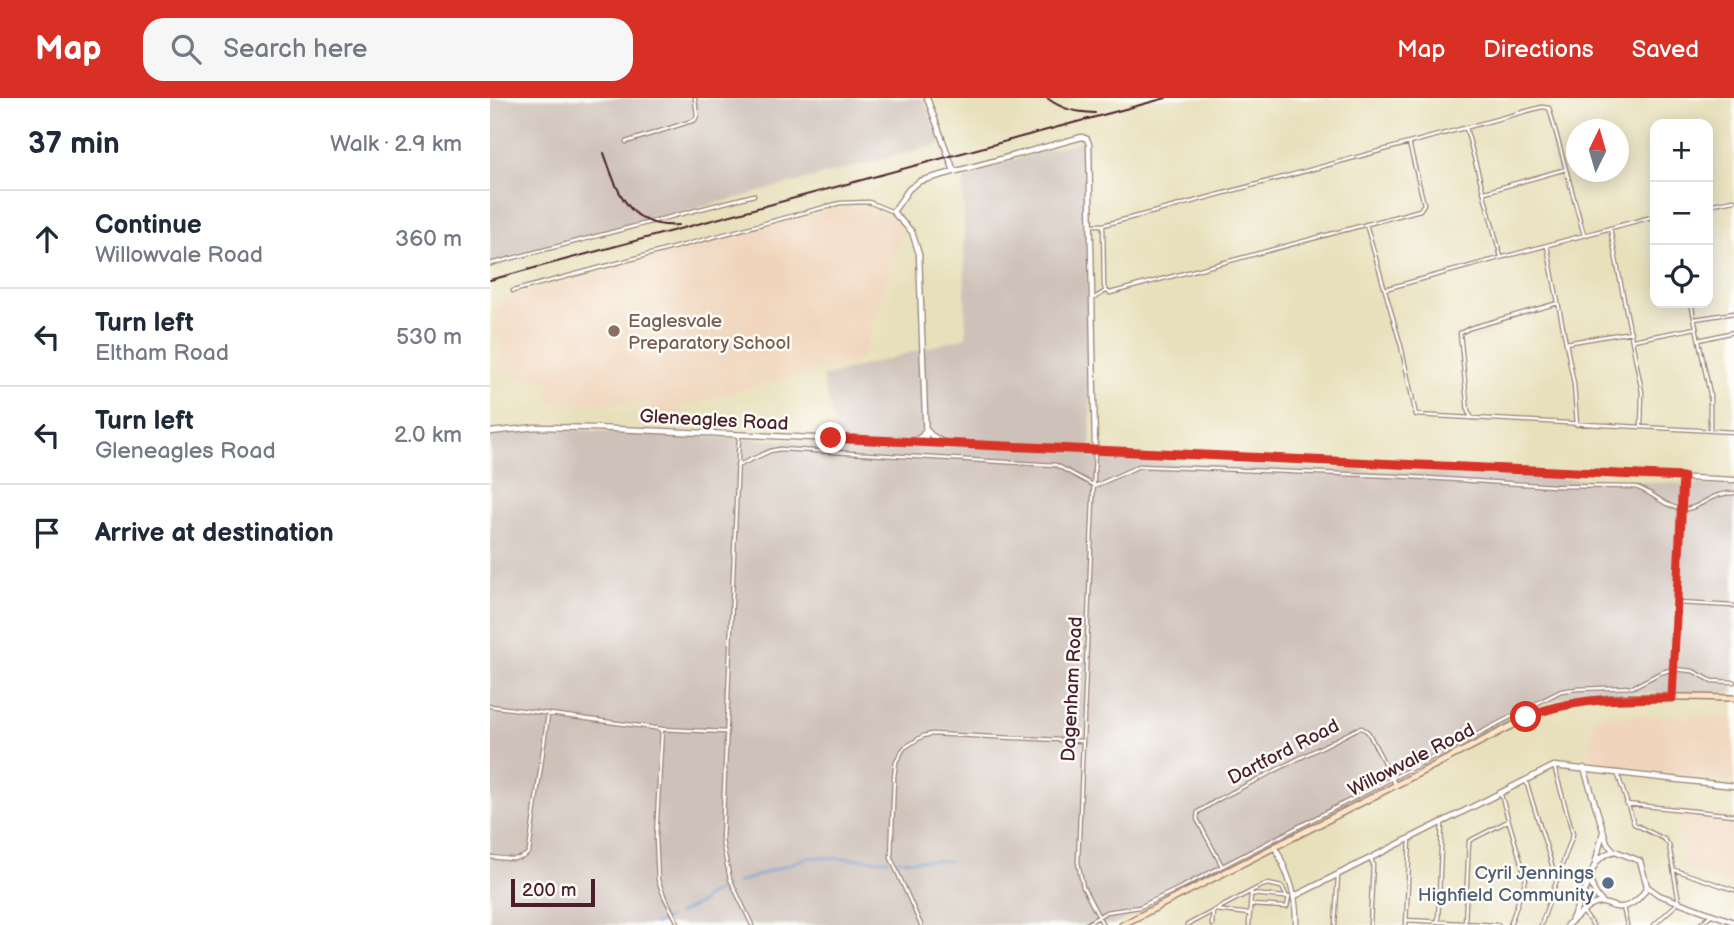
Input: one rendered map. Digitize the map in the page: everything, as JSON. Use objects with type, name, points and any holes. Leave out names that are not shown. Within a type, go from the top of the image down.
[{"type":"main road","name":"Willowvale Road","points":[[1122,925],[1394,781],[1553,707],[1602,699],[1734,698]]},
{"type":"street","points":[[626,142],[695,120],[695,98]]},
{"type":"street","points":[[927,98],[954,170]]},
{"type":"street","points":[[1091,225],[1103,225],[1546,107],[1550,111],[1566,169],[1484,192]]},
{"type":"street","points":[[1466,127],[1501,257]]},
{"type":"street","points":[[893,212],[914,184],[954,170],[1079,137],[1086,138],[1089,144],[1095,450]]},
{"type":"street","points":[[1091,299],[1107,292],[1420,210],[1424,206],[1409,143]]},
{"type":"street","points":[[1569,182],[1584,236]]},
{"type":"street","points":[[490,264],[754,195]]},
{"type":"street","points":[[1713,204],[1734,200]]},
{"type":"street","points":[[513,291],[840,202],[869,202],[893,212],[912,232],[919,254],[926,443]]},
{"type":"street","points":[[1385,289],[1650,217]]},
{"type":"street","points":[[1366,224],[1401,346],[1416,415],[1734,432]]},
{"type":"street","points":[[1103,225],[1104,285],[1107,292]]},
{"type":"street","points":[[1610,228],[1642,391],[1641,427]]},
{"type":"street","points":[[1547,246],[1574,384],[1577,425]]},
{"type":"street","points":[[1472,418],[1468,412],[1461,333],[1470,328],[1558,303]]},
{"type":"street","points":[[1692,308],[1710,394],[1710,431]]},
{"type":"street","points":[[1695,318],[1734,313]]},
{"type":"street","points":[[1633,340],[1696,328]]},
{"type":"street","points":[[1566,344],[1631,332]]},
{"type":"street","points":[[1699,340],[1734,332]]},
{"type":"street","name":"Gleneagles Road","points":[[490,432],[565,426],[1734,480]]},
{"type":"street","points":[[909,443],[922,436],[926,429]]},
{"type":"street","points":[[926,429],[946,444]]},
{"type":"street","points":[[739,434],[721,828],[723,856],[730,879],[752,925]]},
{"type":"street","points":[[737,466],[771,450],[780,449],[1056,465],[1095,486],[1139,466],[1395,476],[1554,486],[1635,487],[1647,490],[1667,504],[1680,508],[1692,507],[1716,495],[1734,494]]},
{"type":"street","name":"Dagenham Road","points":[[1095,450],[1077,862],[1080,879],[1103,925]]},
{"type":"street","points":[[1672,698],[1683,477]]},
{"type":"street","points":[[1678,603],[1734,606]]},
{"type":"street","points":[[1085,925],[1097,915],[1111,910],[1140,907],[1394,781],[1561,691],[1633,687],[1674,669],[1693,670],[1712,681],[1734,682]]},
{"type":"street","points":[[490,706],[662,729],[726,732]]},
{"type":"street","points":[[490,857],[516,859],[525,857],[528,852],[548,714]]},
{"type":"street","name":"Dartford Road","points":[[1222,866],[1197,819],[1197,814],[1219,799],[1360,728],[1365,729],[1371,737],[1394,781]]},
{"type":"street","points":[[662,729],[657,870],[660,887],[679,925]]},
{"type":"street","points":[[921,925],[891,858],[894,770],[904,748],[923,736],[932,734],[1083,741]]},
{"type":"street","points":[[1541,925],[1573,830],[1554,766]]},
{"type":"street","points":[[1251,893],[1291,897],[1554,766],[1734,786]]},
{"type":"street","points":[[1584,768],[1607,843],[1615,852],[1640,861],[1647,887],[1659,895],[1734,923]]},
{"type":"street","points":[[1617,772],[1634,824],[1667,842],[1675,870],[1679,902]]},
{"type":"street","points":[[1526,779],[1556,878]]},
{"type":"street","points":[[1500,792],[1526,878],[1510,925]]},
{"type":"street","points":[[1626,804],[1734,815]]},
{"type":"street","points":[[1465,923],[1469,841],[1509,820]]},
{"type":"street","points":[[1438,922],[1442,822]]},
{"type":"street","points":[[1595,865],[1603,831]]},
{"type":"street","points":[[1406,925],[1410,838]]},
{"type":"street","points":[[1275,846],[1291,897],[1296,925]]},
{"type":"street","points":[[1568,924],[1595,865],[1606,854],[1615,852]]},
{"type":"street","points":[[1370,925],[1371,858]]},
{"type":"street","points":[[1675,870],[1734,890]]},
{"type":"street","points":[[1335,925],[1338,875]]},
{"type":"street","points":[[1590,880],[1596,896],[1612,906],[1623,907],[1643,895],[1659,895]]},
{"type":"street","points":[[1187,925],[1268,884],[1279,885],[1291,897]]},
{"type":"street","points":[[1643,895],[1647,887]]},
{"type":"street","points":[[1249,925],[1251,893]]},
{"type":"street","points":[[1250,905],[1287,907],[1291,897]]},
{"type":"street","points":[[1568,924],[1602,902]]},
{"type":"street","points":[[1654,925],[1679,902]]},
{"type":"street","points":[[1623,907],[1627,925]]},
{"type":"street","points":[[1214,911],[1250,914]]},
{"type":"street","points":[[1212,925],[1214,911]]},
{"type":"street","points":[[1583,912],[1593,925]]},
{"type":"street","points":[[1699,925],[1712,914]]},
{"type":"street","points":[[1406,920],[1498,925]]},
{"type":"shaded area","points":[[490,98],[923,98],[941,144],[490,263]]},
{"type":"shaded area","points":[[1086,140],[1091,458],[1734,486],[1734,692],[1579,695],[1546,702],[1114,925],[490,925],[490,436],[550,429],[839,443],[822,377],[966,337],[963,181],[974,170]]},
{"type":"shaded area","points":[[841,207],[870,208],[904,227],[861,360],[684,405],[679,424],[652,424],[650,403],[549,404],[549,382],[498,373],[501,338],[494,337],[498,300]]},
{"type":"shaded area","points":[[1594,716],[1734,716],[1734,781],[1587,763]]},
{"type":"shaded area","points":[[1680,811],[1734,817],[1734,887],[1681,867]]},
{"type":"waterway","points":[[737,883],[809,857],[888,860]]},
{"type":"waterway","points":[[895,860],[949,861]]},
{"type":"waterway","points":[[678,914],[726,887]]},
{"type":"waterway","points":[[654,925],[669,918]]},
{"type":"railway","points":[[1047,98],[1070,110],[1095,113]]},
{"type":"railway","points":[[490,280],[1166,98]]},
{"type":"railway","points":[[604,153],[620,194],[636,214],[661,225],[678,225]]},
{"type":"place","name":"Eaglesvale Preparatory School","points":[[614,331]]},
{"type":"place","name":"Cyril Jennings Highfield Community","points":[[1608,883]]},
{"type":"route","points":[[831,438],[1683,477],[1672,698],[1585,701],[1553,707],[1526,717]]}]
